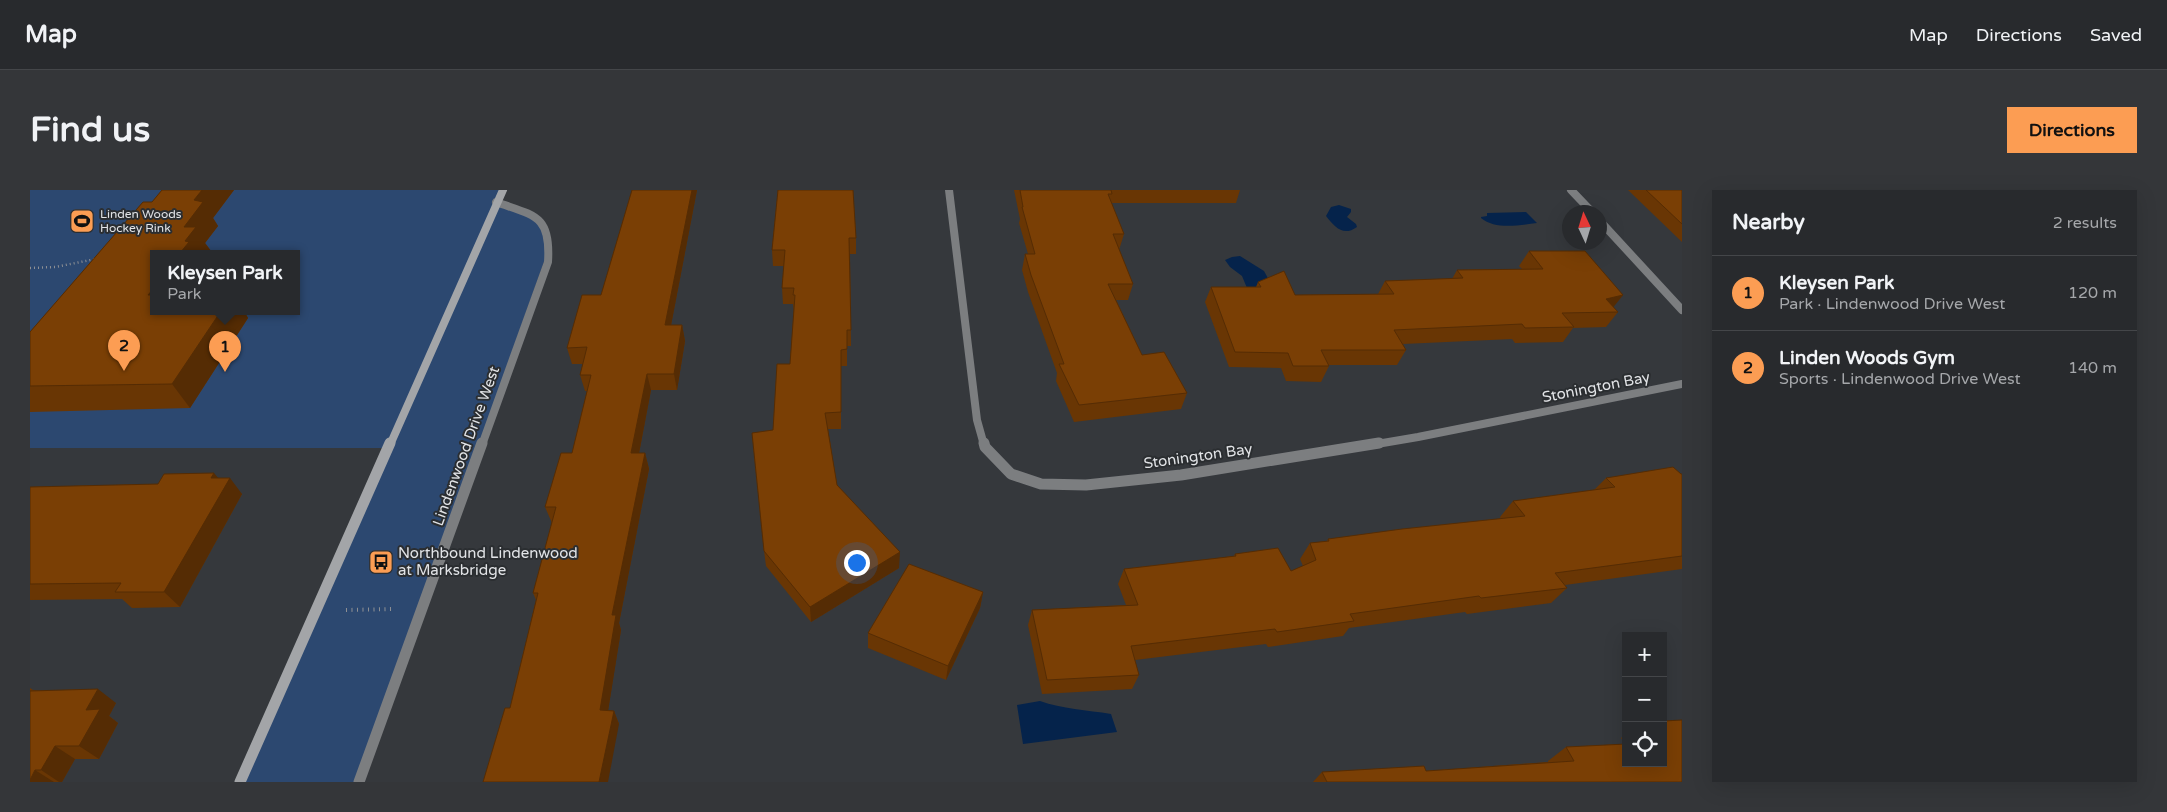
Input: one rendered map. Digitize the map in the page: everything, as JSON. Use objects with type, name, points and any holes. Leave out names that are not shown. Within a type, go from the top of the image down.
[{"type":"street","points":[[240,782],[496,202],[503,190]]},
{"type":"street","name":"Stonington Bay","points":[[949,190],[976,420],[985,447],[1011,474],[1041,484],[1086,485],[1181,475],[1418,436],[1682,384]]},
{"type":"street","points":[[1571,190],[1585,205]]},
{"type":"street","name":"Lindenwood Drive West","points":[[359,782],[548,262],[550,245],[544,223],[496,202]]},
{"type":"street","points":[[1607,229],[1682,310]]},
{"type":"path","points":[[30,268],[104,258]]},
{"type":"path","points":[[315,610],[423,609]]},
{"type":"shaded area","points":[[30,190],[503,190],[497,202],[534,217],[550,245],[359,782],[240,782],[387,448],[30,448]]},
{"type":"shaded area","points":[[1339,205],[1351,209],[1347,217],[1357,227],[1352,230],[1343,231],[1336,227],[1326,216],[1331,207]]},
{"type":"shaded area","points":[[1526,212],[1537,223],[1500,225],[1487,222],[1481,218],[1487,216],[1487,213]]},
{"type":"shaded area","points":[[1240,256],[1264,271],[1270,282],[1268,288],[1247,288],[1242,276],[1230,267],[1225,260]]},
{"type":"shaded area","points":[[1040,701],[1066,708],[1111,714],[1117,732],[1023,744],[1017,705]]},
{"type":"building","points":[[162,190],[202,190],[194,200],[203,202],[184,227],[196,227],[185,241],[189,242],[182,250],[150,250],[150,293],[148,295],[150,295],[150,315],[218,315],[172,384],[30,386],[30,332],[143,202],[152,202]]},
{"type":"building","points":[[632,190],[692,190],[665,325],[682,325],[674,374],[647,374],[631,453],[645,453],[612,615],[616,615],[600,710],[614,711],[599,782],[483,782],[505,708],[510,708],[538,593],[533,593],[556,507],[545,507],[561,453],[572,453],[591,375],[580,375],[587,347],[567,348],[582,295],[601,295]]},
{"type":"building","points":[[778,190],[853,190],[856,238],[849,238],[851,330],[847,330],[847,349],[841,350],[841,412],[825,413],[837,485],[900,552],[810,607],[764,551],[752,433],[773,430],[777,364],[790,364],[794,288],[782,288],[785,250],[772,250]]},
{"type":"building","points":[[1020,190],[1111,190],[1112,194],[1108,194],[1124,234],[1113,234],[1133,284],[1108,284],[1142,355],[1164,352],[1187,393],[1079,405],[1059,364],[1064,364],[1025,254],[1035,254],[1022,207]]},
{"type":"building","points":[[1646,190],[1682,190],[1682,224]]},
{"type":"building","points":[[1529,251],[1585,251],[1623,295],[1606,299],[1618,312],[1562,313],[1574,327],[1525,328],[1522,324],[1394,330],[1406,350],[1321,350],[1329,366],[1293,366],[1288,353],[1235,352],[1211,287],[1261,287],[1258,282],[1284,271],[1295,295],[1394,294],[1385,281],[1463,278],[1457,270],[1543,269]]},
{"type":"building","points":[[1673,467],[1682,474],[1682,556],[1555,573],[1567,588],[1481,598],[1479,596],[1350,614],[1354,621],[1277,632],[1275,629],[1131,646],[1139,675],[1047,680],[1032,610],[1138,605],[1124,569],[1236,556],[1235,554],[1278,548],[1291,571],[1316,560],[1310,543],[1402,529],[1525,516],[1513,501],[1615,487],[1606,478]]},
{"type":"building","points":[[214,473],[211,478],[230,478],[164,592],[115,592],[121,583],[30,584],[30,487],[158,484],[164,474]]},
{"type":"building","points":[[909,564],[983,592],[948,666],[868,633]]},
{"type":"building","points":[[98,689],[86,710],[100,709],[79,746],[55,746],[41,770],[35,770],[30,780],[30,691]]},
{"type":"building","points":[[1682,720],[1682,782],[1327,782],[1322,772],[1424,766],[1426,771],[1574,761],[1566,747],[1622,744],[1622,767],[1667,767],[1667,721]]},
{"type":"place","name":"Linden Woods Hockey Rink","points":[[82,221]]},
{"type":"place","name":"Linden Woods Gym","points":[[124,371]]},
{"type":"place","name":"Kleysen Park","points":[[225,372]]},
{"type":"place","name":"Northbound Lindenwood at Marksbridge","points":[[381,562]]}]
